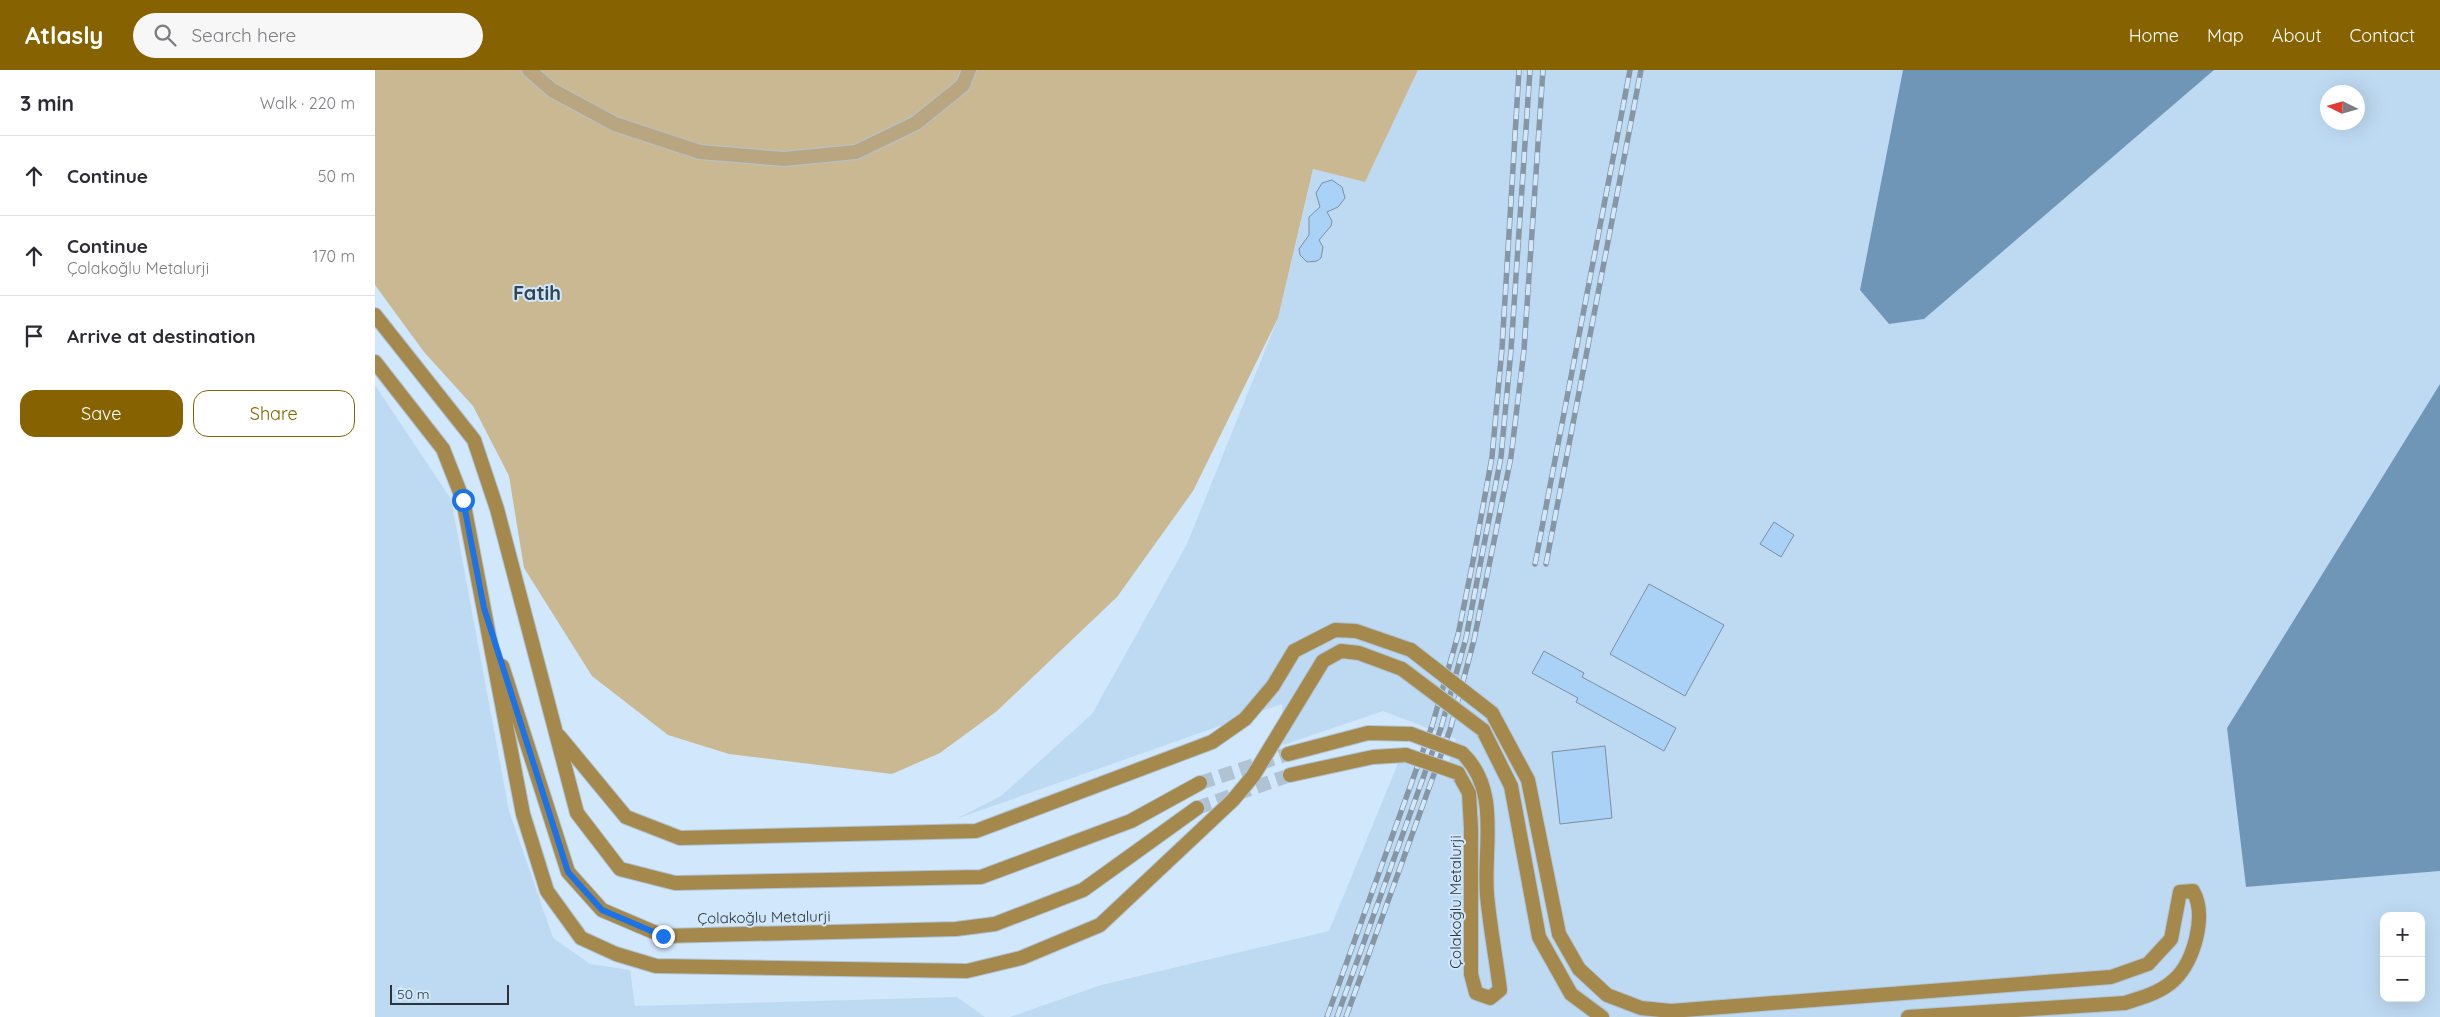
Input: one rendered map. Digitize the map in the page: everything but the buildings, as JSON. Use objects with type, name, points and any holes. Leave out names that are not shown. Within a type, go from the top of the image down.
[{"type":"main road","points":[[375,315],[475,440],[497,509],[577,813],[620,869],[675,883],[981,877],[1131,821],[1200,783]]},
{"type":"main road","points":[[375,362],[443,449],[463,500],[523,814],[547,890],[581,938],[616,954],[656,966],[967,970],[1021,958],[1101,925],[1233,800],[1253,776],[1323,661],[1341,651],[1359,653],[1402,669],[1483,730],[1511,786],[1539,937],[1571,994],[1602,1017]]},
{"type":"main road","name":"Çolakoğlu Metalurji","points":[[484,608],[568,872],[602,910],[663,936],[956,929],[995,924],[1083,890],[1197,808]]},
{"type":"main road","points":[[557,734],[626,817],[681,838],[976,831],[1212,742],[1245,719],[1273,686],[1294,652],[1335,630],[1356,631],[1411,650],[1492,713],[1528,780],[1559,934],[1579,969],[1607,995],[1641,1008],[1671,1011],[2111,977],[2148,964],[2171,939],[2180,892],[2193,891],[2199,901],[2199,920],[2194,949],[2175,979],[2157,992],[2125,1003],[1907,1017]]},
{"type":"main road","name":"Çolakoğlu Metalurji","points":[[1288,754],[1368,733],[1411,734],[1462,753],[1473,764],[1486,795],[1487,894],[1500,990],[1489,998],[1476,993],[1471,974],[1470,801],[1469,792],[1458,773],[1406,755],[1373,757],[1290,775]]},
{"type":"street","points":[[529,70],[552,90],[615,124],[700,152],[784,159],[856,152],[907,128],[916,123],[963,85],[969,70]]},
{"type":"shaded area","points":[[375,70],[1418,70],[1365,182],[1313,169],[1278,318],[1193,491],[1117,597],[997,711],[940,753],[892,774],[729,754],[668,735],[592,676],[524,568],[509,476],[473,406],[424,352],[375,285]]},
{"type":"shaded area","points":[[1418,70],[1903,70],[1860,290],[1889,324],[1924,318],[2214,70],[2440,70],[2440,384],[2227,728],[2247,887],[2440,871],[2440,1017],[1010,1017],[1101,985],[1329,931],[1399,761],[1444,777],[1456,739],[1383,711],[1283,745],[1282,704],[956,819],[1001,796],[1092,714],[1187,544],[1278,318],[1313,169],[1365,182]]},
{"type":"shaded area","points":[[1903,70],[2214,70],[1924,319],[1889,324],[1860,290]]},
{"type":"shaded area","points":[[2440,384],[2440,871],[2246,887],[2227,728]]},
{"type":"shaded area","points":[[375,385],[451,499],[509,811],[553,938],[590,964],[630,970],[635,1006],[957,997],[985,1017],[375,1017]]},
{"type":"tunnel","points":[[1200,783],[1288,754]]},
{"type":"tunnel","points":[[1197,808],[1290,775]]},
{"type":"railway","points":[[1327,1017],[1432,726],[1458,635],[1492,457],[1502,348],[1519,70]]},
{"type":"railway","points":[[1337,1017],[1441,728],[1466,638],[1501,457],[1511,350],[1530,70]]},
{"type":"railway","points":[[1346,1017],[1450,730],[1474,640],[1511,457],[1524,350],[1543,70]]},
{"type":"railway","points":[[1535,564],[1630,70]]},
{"type":"railway","points":[[1546,564],[1641,70]]},
{"type":"district","name":"Fatih","points":[[537,292]]},
{"type":"route","points":[[463,500],[484,608],[568,872],[602,910],[663,936]]}]
